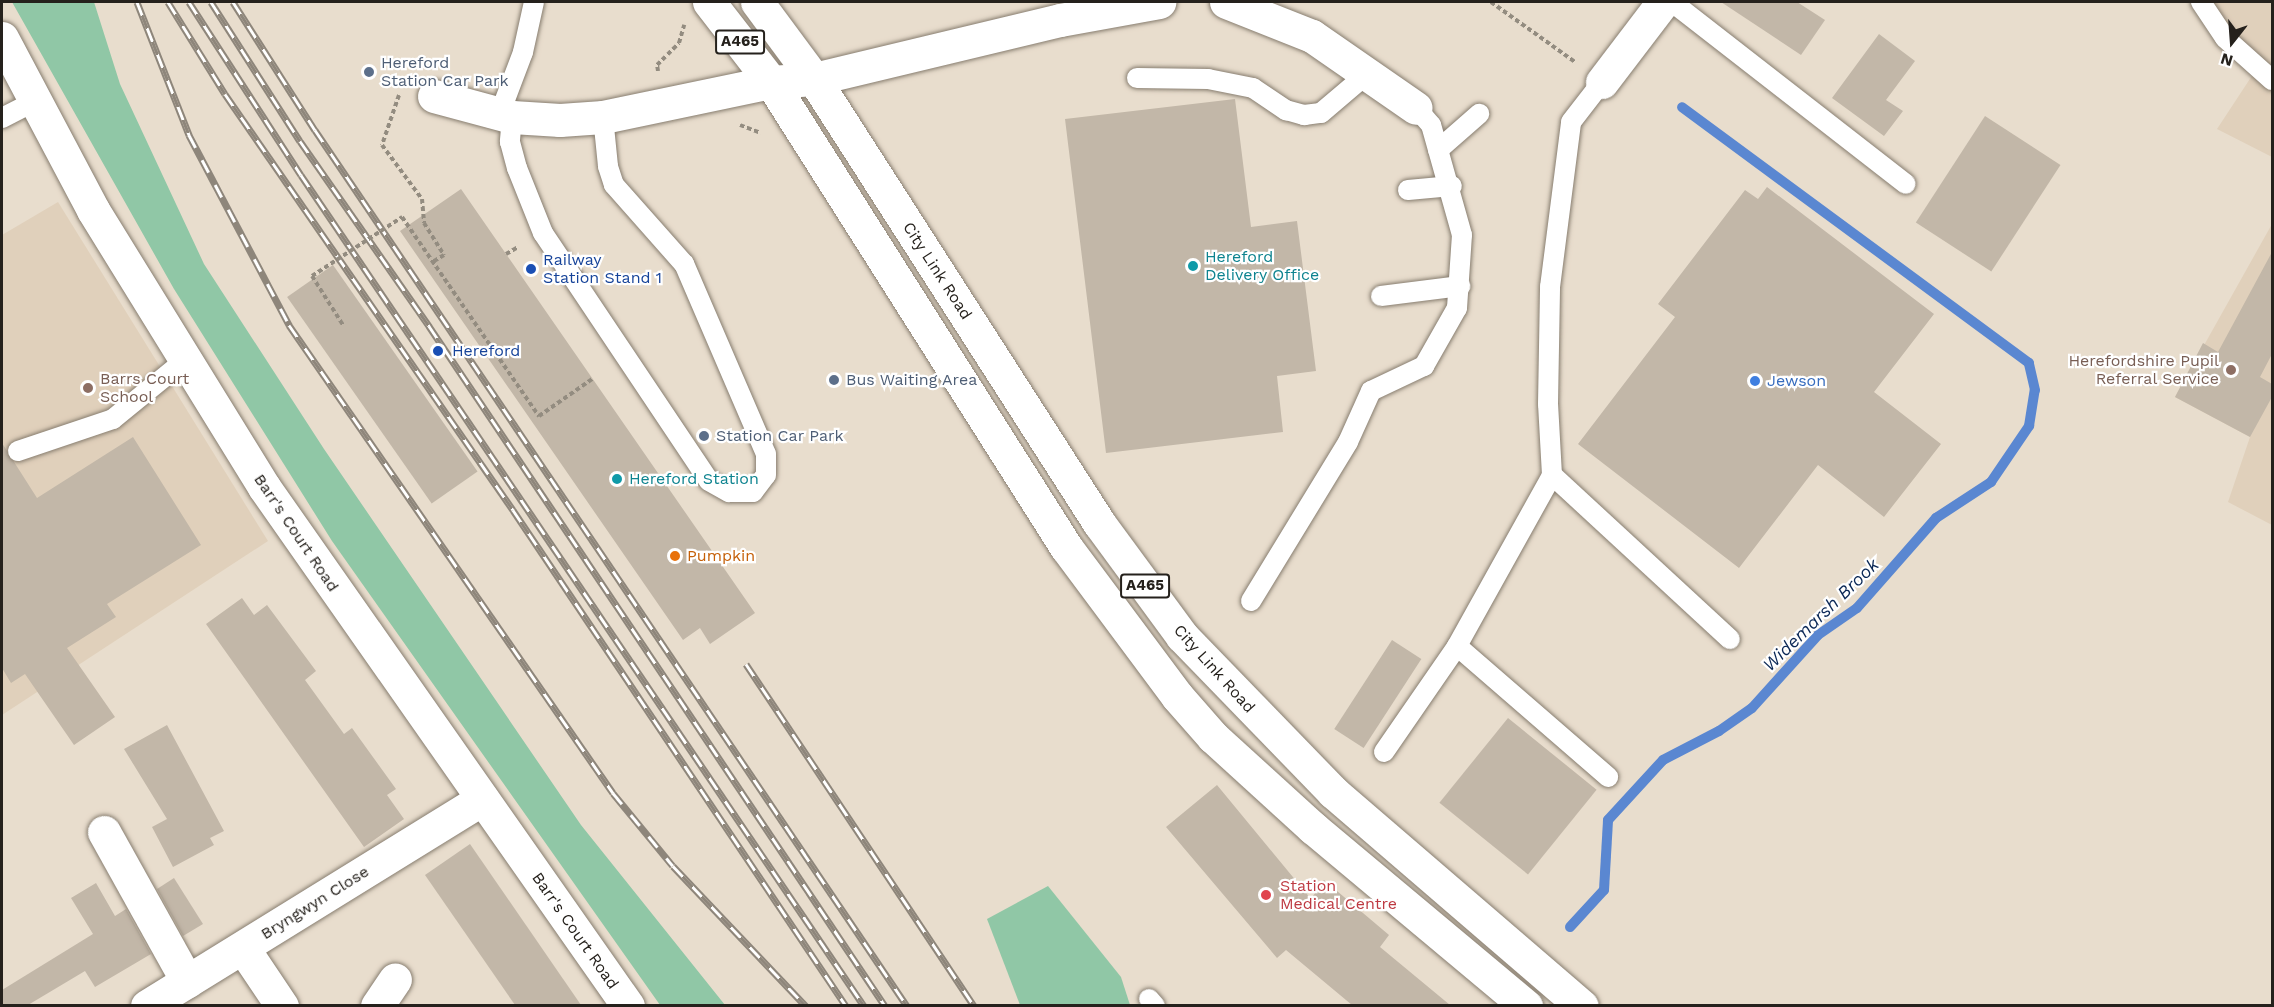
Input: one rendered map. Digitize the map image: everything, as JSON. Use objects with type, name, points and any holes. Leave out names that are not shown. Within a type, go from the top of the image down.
[{"type":"main road","name":"A465","points":[[709,2],[771,82],[1066,547],[1177,696],[1213,737],[1304,820],[1526,1005]]},
{"type":"main road","name":"A465","points":[[757,2],[814,79]]},
{"type":"main road","points":[[434,96],[506,115],[560,120],[603,117],[771,82],[814,79],[1068,10],[1159,2]]},
{"type":"main road","points":[[1226,2],[1312,36],[1416,108]]},
{"type":"main road","points":[[1602,82],[1663,2]]},
{"type":"main road","name":"Barr's Court Road","points":[[2,38],[93,210],[184,361],[284,516],[628,1005]]},
{"type":"main road","name":"City Link Road","points":[[814,79],[1093,513],[1182,636],[1333,792],[1582,1005]]},
{"type":"main road","name":"Bryngwyn Close","points":[[147,1005],[482,799]]},
{"type":"main road","points":[[104,832],[187,981]]},
{"type":"main road","points":[[243,948],[282,1005]]},
{"type":"lane","points":[[534,2],[506,115],[517,168],[543,233],[709,481],[729,492],[753,492],[766,475],[766,454],[684,264],[615,185],[608,166],[603,117]]},
{"type":"lane","points":[[1672,2],[1906,184]]},
{"type":"lane","points":[[2201,2],[2225,38],[2272,80]]},
{"type":"lane","points":[[1137,78],[1208,79],[1253,88],[1286,110],[1304,115],[1321,113],[1367,74]]},
{"type":"lane","points":[[1384,752],[1457,646],[1552,475],[1548,404],[1550,287],[1571,122],[1602,82]]},
{"type":"lane","points":[[2,117],[35,101]]},
{"type":"lane","points":[[1251,601],[1348,442],[1371,391],[1424,366],[1457,308],[1462,235],[1452,186],[1431,125],[1416,108]]},
{"type":"lane","points":[[1438,150],[1479,114]]},
{"type":"lane","points":[[1408,190],[1452,186]]},
{"type":"lane","points":[[1382,296],[1460,286]]},
{"type":"lane","points":[[18,451],[113,419],[184,361]]},
{"type":"lane","points":[[1552,475],[1730,639]]},
{"type":"lane","points":[[1457,646],[1608,777]]},
{"type":"path","points":[[1491,2],[1602,82]]},
{"type":"path","points":[[401,86],[382,145],[422,199],[424,223],[444,255],[434,261]]},
{"type":"path","points":[[343,325],[312,276],[402,217],[538,416],[592,379]]},
{"type":"shaded area","points":[[2214,2],[2272,2],[2272,157],[2217,129],[2263,59],[2211,12]]},
{"type":"shaded area","name":"Barrs Court School","points":[[58,202],[268,541],[2,715],[2,235]]},
{"type":"shaded area","name":"Herefordshire Pupil Referral Service","points":[[2272,224],[2272,525],[2228,502],[2250,437],[2175,397]]},
{"type":"green space","points":[[12,2],[94,2],[120,84],[204,264],[324,449],[581,825],[725,1005],[660,1005],[332,541],[174,289]]},
{"type":"green space","points":[[1048,886],[1121,977],[1130,1005],[1020,1005],[987,919]]},
{"type":"building","points":[[1721,2],[1797,2],[1825,20],[1801,55]]},
{"type":"building","points":[[1879,34],[1915,61],[1886,100],[1903,111],[1884,136],[1832,98]]},
{"type":"building","name":"Hereford Delivery Office","points":[[1235,99],[1251,227],[1297,221],[1316,371],[1277,376],[1283,432],[1106,453],[1065,119]]},
{"type":"building","points":[[1985,116],[2060,165],[1991,272],[1916,223]]},
{"type":"building","name":"Jewson","points":[[1767,187],[1934,314],[1874,392],[1941,444],[1884,517],[1818,465],[1739,568],[1578,444],[1675,317],[1658,304],[1745,190],[1758,199]]},
{"type":"building","name":"Hereford Station","points":[[461,189],[755,613],[710,644],[700,628],[683,640],[400,231]]},
{"type":"building","name":"Herefordshire Pupil Referral Service","points":[[2272,252],[2272,354],[2260,377],[2272,384],[2272,397],[2250,437],[2175,397],[2203,343],[2218,352]]},
{"type":"building","points":[[333,265],[478,471],[432,504],[287,297]]},
{"type":"building","points":[[133,437],[201,545],[107,604],[116,617],[67,648],[115,717],[74,745],[25,674],[11,683],[2,668],[2,443],[37,498]]},
{"type":"building","points":[[242,598],[254,615],[267,605],[316,671],[305,680],[344,734],[352,728],[396,789],[387,795],[404,819],[364,847],[206,624]]},
{"type":"building","points":[[1392,640],[1421,659],[1364,748],[1334,729]]},
{"type":"building","points":[[1508,718],[1597,790],[1528,874],[1439,803]]},
{"type":"building","points":[[167,725],[224,831],[210,838],[214,845],[173,867],[152,827],[167,819],[124,749]]},
{"type":"building","name":"Station Medical Centre","points":[[1217,785],[1311,899],[1324,880],[1389,935],[1380,947],[1450,1005],[1352,1005],[1286,950],[1277,958],[1166,827]]},
{"type":"building","points":[[470,844],[581,1005],[515,1005],[425,875]]},
{"type":"building","points":[[174,878],[203,924],[183,936],[157,889]]},
{"type":"building","points":[[96,883],[115,916],[126,909],[151,954],[95,987],[85,971],[28,1005],[2,1005],[2,990],[93,934],[71,898]]},
{"type":"waterway","name":"Widemarsh Brook","points":[[1570,927],[1604,890],[1608,820],[1663,760],[1719,731],[1752,708],[1818,635],[1857,608],[1936,518],[1991,482],[2029,426],[2035,390],[2029,363],[1682,107]]},
{"type":"railway","points":[[137,2],[189,135],[289,325],[613,793],[673,866],[806,1006]]},
{"type":"railway","points":[[168,2],[225,94],[513,510],[846,1006]]},
{"type":"railway","points":[[189,2],[301,175],[864,1006]]},
{"type":"railway","points":[[211,2],[300,141],[429,326],[885,1006]]},
{"type":"railway","points":[[233,2],[315,130],[907,1006]]},
{"type":"railway","points":[[746,664],[974,1006]]},
{"type":"place","name":"Hereford Station Car Park","points":[[369,72]]},
{"type":"place","name":"Hereford Delivery Office","points":[[1193,266]]},
{"type":"place","name":"Railway Station Stand 1","points":[[531,269]]},
{"type":"place","name":"Hereford","points":[[438,351]]},
{"type":"place","name":"Herefordshire Pupil Referral Service","points":[[2231,370]]},
{"type":"place","name":"Bus Waiting Area","points":[[834,380]]},
{"type":"place","name":"Jewson","points":[[1755,381]]},
{"type":"place","name":"Barrs Court School","points":[[88,388]]},
{"type":"place","name":"Station Car Park","points":[[704,436]]},
{"type":"place","name":"Hereford Station","points":[[617,479]]},
{"type":"place","name":"Pumpkin","points":[[675,556]]},
{"type":"place","name":"Station Medical Centre","points":[[1266,895]]}]
